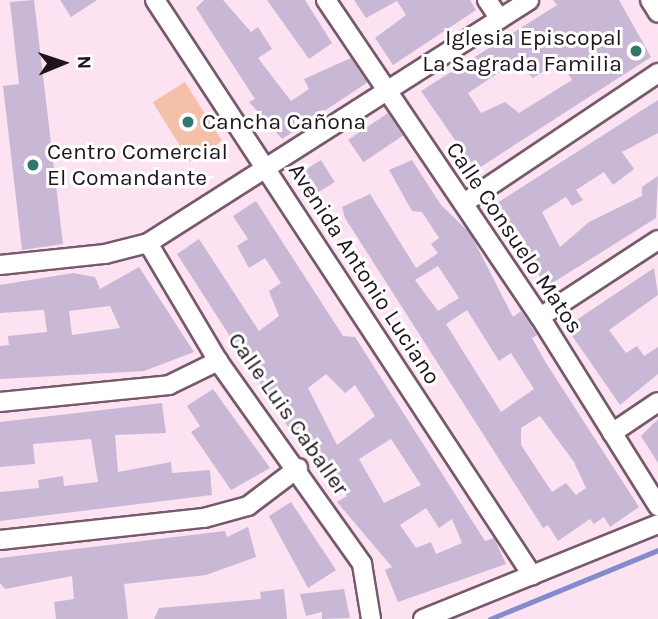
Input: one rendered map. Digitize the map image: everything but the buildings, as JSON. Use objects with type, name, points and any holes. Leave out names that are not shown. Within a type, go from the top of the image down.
[{"type":"street","name":"Avenida Antonio Luciano","points":[[155,0],[532,575]]},
{"type":"street","name":"Calle Consuelo Matos","points":[[326,0],[540,317],[658,506]]},
{"type":"street","points":[[487,0],[499,19]]},
{"type":"street","points":[[0,265],[148,243],[267,171],[529,0]]},
{"type":"street","points":[[650,0],[658,13]]},
{"type":"street","points":[[464,203],[658,73]]},
{"type":"street","points":[[540,317],[658,240]]},
{"type":"street","name":"Calle Luis Caballer","points":[[148,243],[218,361],[298,468],[362,564],[371,619]]},
{"type":"street","points":[[0,402],[169,384],[218,361]]},
{"type":"street","points":[[612,433],[658,402]]},
{"type":"street","points":[[0,540],[204,518],[248,506],[298,468]]},
{"type":"street","points":[[423,619],[658,524]]},
{"type":"shaded area","name":"Cancha Cañona","points":[[185,82],[222,141],[190,162],[153,102]]},
{"type":"waterway","points":[[490,619],[658,550]]},
{"type":"place","name":"Iglesia Episcopal La Sagrada Familia","points":[[636,51]]},
{"type":"place","name":"Cancha Cañona","points":[[188,122]]},
{"type":"place","name":"Centro Comercial El Comandante","points":[[33,165]]}]
